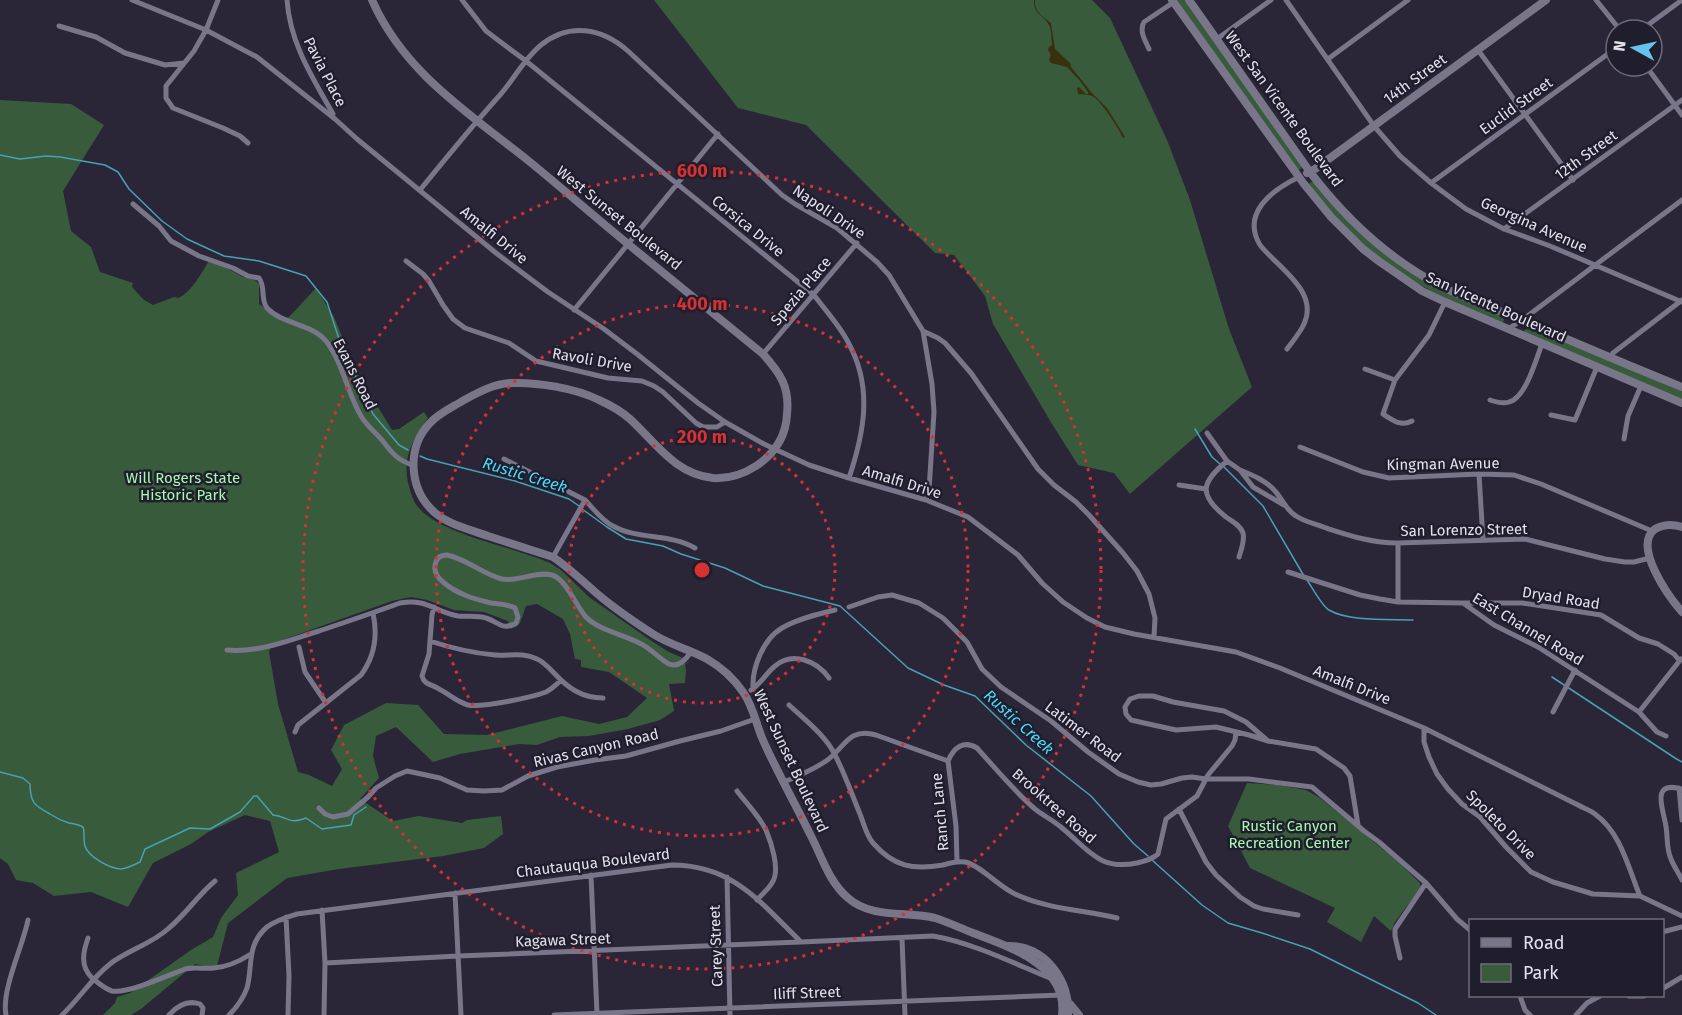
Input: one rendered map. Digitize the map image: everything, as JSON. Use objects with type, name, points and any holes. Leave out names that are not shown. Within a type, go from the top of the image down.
[{"type":"main road","name":"West Sunset Boulevard","points":[[372,0],[384,24],[422,73],[476,121],[763,354],[783,380],[788,400],[786,427],[775,449],[762,462],[739,475],[716,478],[701,476],[676,465],[628,418],[598,399],[558,387],[510,383],[492,387],[477,393],[433,420],[426,428],[418,442],[413,465],[416,483],[422,498],[445,520],[552,557],[567,566],[596,593],[653,634],[706,659],[721,669],[745,694],[762,738],[829,874],[848,898],[881,913],[934,918],[1006,946],[1030,958],[1040,964],[1053,979],[1061,995],[1062,1015]]},
{"type":"main road","name":"West San Vicente Boulevard","points":[[1189,0],[1328,195],[1352,221],[1402,263],[1442,287],[1682,387]]},
{"type":"main road","name":"14th Street","points":[[1299,177],[1310,172],[1546,0]]},
{"type":"main road","name":"San Vicente Boulevard","points":[[1173,1],[1316,200],[1363,249],[1400,276],[1445,302],[1682,403]]},
{"type":"main road","points":[[1682,527],[1665,525],[1652,531],[1648,543],[1650,558],[1661,584],[1682,611]]},
{"type":"main road","name":"West Sunset Boulevard","points":[[1006,946],[1014,945],[1027,949],[1048,962],[1057,972],[1065,987],[1069,1003],[1068,1015]]},
{"type":"main road","points":[[1029,969],[1035,965],[1030,958]]},
{"type":"main road","points":[[1069,1003],[1079,1015]]},
{"type":"street","name":"Amalfi Drive","points":[[132,0],[206,30],[257,57],[496,253],[637,354],[725,422],[809,465],[926,500],[968,517],[1017,555],[1042,583],[1064,602],[1088,618],[1112,629],[1236,652],[1280,668],[1424,728],[1594,813],[1612,831],[1621,847],[1640,896]]},
{"type":"street","points":[[218,0],[206,30],[194,51],[166,86],[166,98],[173,108],[232,132],[248,143]]},
{"type":"street","name":"Pavia Place","points":[[287,0],[291,30],[296,44],[335,119]]},
{"type":"street","name":"Corsica Drive","points":[[462,0],[486,31],[813,295],[849,343],[860,371],[865,408],[858,448],[849,478]]},
{"type":"street","points":[[1217,39],[1271,0]]},
{"type":"street","name":"Georgina Avenue","points":[[1286,0],[1374,126],[1400,156],[1431,183],[1466,208],[1504,229],[1682,301]]},
{"type":"street","points":[[1328,59],[1408,0]]},
{"type":"street","points":[[1596,0],[1610,18]]},
{"type":"street","points":[[1657,18],[1682,0]]},
{"type":"street","points":[[1149,49],[1142,26],[1144,22],[1173,1]]},
{"type":"street","points":[[59,26],[96,37],[125,53],[165,65],[183,63]]},
{"type":"street","name":"Napoli Drive","points":[[420,190],[540,46],[561,34],[582,31],[600,33],[620,43],[782,195],[837,228],[857,243],[889,275],[923,331],[945,343],[984,391],[1038,469],[1054,486],[1089,515],[1137,571],[1152,604],[1155,618],[1154,637]]},
{"type":"street","points":[[1478,50],[1573,180]]},
{"type":"street","name":"Euclid Street","points":[[1431,183],[1604,57]]},
{"type":"street","points":[[1655,78],[1682,115]]},
{"type":"street","points":[[307,97],[317,87]]},
{"type":"street","name":"12th Street","points":[[1504,229],[1682,100]]},
{"type":"street","points":[[574,310],[718,134]]},
{"type":"street","points":[[1287,349],[1306,320],[1306,298],[1299,287],[1260,245],[1254,228],[1256,216],[1269,196],[1299,177]]},
{"type":"street","points":[[1508,329],[1682,200]]},
{"type":"street","name":"Evans Road","points":[[133,204],[159,226],[171,241],[199,256],[249,276],[260,278],[264,304],[268,309],[282,318],[321,335],[335,357],[362,417],[399,460],[413,465]]},
{"type":"street","name":"Spezia Place","points":[[763,354],[857,243]]},
{"type":"street","name":"Ravoli Drive","points":[[406,261],[423,274],[442,306],[453,320],[465,328],[509,343],[536,361],[608,378],[642,381],[663,392],[703,427],[717,427],[725,422]]},
{"type":"street","points":[[1610,358],[1613,353],[1682,301]]},
{"type":"street","points":[[1413,421],[1400,424],[1383,414],[1395,380],[1429,335],[1445,302]]},
{"type":"street","points":[[923,331],[934,412],[929,490],[926,500]]},
{"type":"street","points":[[1490,400],[1509,403],[1520,395],[1542,344]]},
{"type":"street","points":[[1551,414],[1575,420],[1597,367]]},
{"type":"street","points":[[1365,369],[1395,380]]},
{"type":"street","points":[[1624,439],[1628,416],[1641,386]]},
{"type":"street","name":"San Lorenzo Street","points":[[1208,433],[1227,460],[1273,489],[1284,505]]},
{"type":"street","name":"Kingman Avenue","points":[[1300,447],[1363,472],[1389,478],[1479,474],[1503,474],[1526,478],[1652,531]]},
{"type":"street","points":[[504,459],[582,505],[610,525],[626,532],[686,542],[695,548]]},
{"type":"street","points":[[1227,460],[1212,474],[1206,489],[1210,501],[1240,528],[1243,539],[1239,557]]},
{"type":"street","name":"San Lorenzo Street","points":[[1240,470],[1252,487],[1284,505],[1296,516],[1364,540],[1398,543],[1526,539],[1605,559],[1625,562],[1650,558]]},
{"type":"street","points":[[1479,474],[1483,540]]},
{"type":"street","points":[[1179,485],[1206,489]]},
{"type":"street","points":[[552,557],[582,505]]},
{"type":"street","points":[[1398,543],[1398,602]]},
{"type":"street","points":[[227,650],[255,650],[400,603],[415,601],[452,615],[486,618],[508,627],[516,623],[518,617],[515,608],[463,595],[439,579],[434,570],[435,562],[439,557],[447,555],[492,576],[504,579],[552,575],[564,585],[586,617],[597,625],[648,647],[669,664],[678,664],[686,660],[691,652]]},
{"type":"street","name":"East Channel Road","points":[[1288,572],[1359,595],[1398,602],[1463,603],[1494,625],[1538,647],[1575,670],[1639,712],[1657,732],[1666,736]]},
{"type":"street","name":"Latimer Road","points":[[849,607],[878,597],[892,595],[907,598],[927,608],[942,618],[967,642],[982,669],[1001,687],[1051,721],[1119,774],[1151,785],[1192,777],[1249,779],[1312,787],[1426,884],[1469,929]]},
{"type":"street","name":"Dryad Road","points":[[1463,603],[1522,603],[1601,615],[1639,638],[1658,644],[1681,659]]},
{"type":"street","points":[[434,607],[422,680],[426,683],[462,703],[480,706],[539,694],[550,690],[561,680]]},
{"type":"street","points":[[753,688],[753,674],[760,656],[779,629],[835,610]]},
{"type":"street","points":[[295,732],[298,725],[361,675],[371,661],[376,639],[373,613]]},
{"type":"street","points":[[430,641],[465,651],[530,656],[542,662],[561,680],[581,694],[603,698]]},
{"type":"street","points":[[300,647],[305,672],[326,704]]},
{"type":"street","points":[[745,694],[759,685],[775,666],[788,659],[810,662],[823,670],[829,678]]},
{"type":"street","points":[[1639,712],[1681,659]]},
{"type":"street","points":[[1553,712],[1575,670]]},
{"type":"street","points":[[1269,741],[1246,722],[1224,711],[1153,696],[1139,696],[1130,699],[1125,706],[1126,714],[1131,720],[1144,723],[1176,730],[1216,727],[1269,741],[1316,749],[1344,768],[1350,776],[1358,826]]},
{"type":"street","points":[[789,705],[830,746],[867,836],[882,853],[893,861],[926,867],[957,862],[972,864],[1007,890],[1029,900],[1043,905],[1117,918]]},
{"type":"street","name":"Rivas Canyon Road","points":[[319,808],[325,814],[333,817],[348,814],[376,788],[407,771],[440,778],[466,789],[484,792],[502,790],[528,776],[557,767],[626,756],[721,731],[755,718]]},
{"type":"street","name":"Spoleto Drive","points":[[1424,728],[1424,742],[1429,757],[1437,774],[1448,789],[1531,872],[1553,882],[1593,894],[1640,896]]},
{"type":"street","points":[[784,782],[819,766],[835,754],[849,738],[864,732],[948,761]]},
{"type":"street","name":"Brooktree Road","points":[[948,761],[959,746],[972,745],[1017,792],[1071,835],[1090,854],[1111,865],[1127,865],[1151,859],[1160,850],[1166,819],[1197,796],[1206,779],[1232,746],[1236,732]]},
{"type":"street","name":"Ranch Lane","points":[[948,761],[956,826],[957,862]]},
{"type":"street","points":[[1682,820],[1680,789],[1673,787],[1663,791],[1660,801],[1666,826],[1667,847],[1682,880]]},
{"type":"street","points":[[737,791],[766,831],[775,857],[776,873],[773,882],[758,900]]},
{"type":"street","points":[[1179,809],[1206,862],[1216,875],[1240,897],[1263,909],[1298,915]]},
{"type":"street","name":"Chautauqua Boulevard","points":[[229,1015],[242,999],[247,986],[251,954],[259,937],[274,922],[307,911],[672,865],[687,865],[727,877],[747,889],[801,942]]},
{"type":"street","points":[[591,875],[597,1014]]},
{"type":"street","name":"Carey Street","points":[[727,877],[730,1012]]},
{"type":"street","points":[[62,1015],[93,979],[111,963],[168,929],[215,881]]},
{"type":"street","points":[[1400,958],[1395,929],[1426,884]]},
{"type":"street","points":[[455,893],[461,1015]]},
{"type":"street","points":[[1640,896],[1682,916]]},
{"type":"street","points":[[322,910],[325,963],[324,1015]]},
{"type":"street","points":[[286,918],[289,976],[288,1015]]},
{"type":"street","points":[[6,1015],[4,1011],[11,975],[28,920]]},
{"type":"street","points":[[1664,932],[1682,927]]},
{"type":"street","points":[[801,942],[926,935],[945,938],[1053,979]]},
{"type":"street","points":[[88,938],[83,960],[85,968],[93,979],[114,991],[122,991],[194,967],[214,969],[228,966],[251,954]]},
{"type":"street","points":[[902,938],[905,1015]]},
{"type":"street","name":"Kagawa Street","points":[[325,963],[801,942]]},
{"type":"street","points":[[1664,988],[1682,977]]},
{"type":"street","name":"Iliff Street","points":[[555,1015],[730,1012],[904,1001],[1061,995]]},
{"type":"street","points":[[1520,997],[1530,1015]]},
{"type":"street","points":[[1576,1015],[1587,1003],[1598,997]]},
{"type":"street","points":[[169,1015],[179,1006],[195,1002],[203,1008],[202,1015]]},
{"type":"green space","points":[[654,0],[1092,0],[1110,18],[1167,140],[1190,200],[1229,329],[1252,387],[1130,494],[1114,473],[1078,465],[993,324],[985,296],[954,255],[935,253],[806,125],[738,108]]},
{"type":"green space","points":[[1176,0],[1185,0],[1302,166],[1301,169],[1297,170]]},
{"type":"green space","name":"Will Rogers State Historic Park","points":[[0,100],[71,104],[104,125],[63,191],[71,231],[91,247],[100,272],[133,283],[132,287],[144,300],[153,305],[174,297],[178,298],[188,291],[210,259],[243,277],[255,280],[259,284],[259,304],[281,319],[289,317],[316,288],[334,317],[357,373],[392,430],[399,429],[424,412],[428,418],[413,442],[406,467],[413,500],[418,507],[429,517],[461,533],[550,563],[561,570],[589,597],[653,642],[683,658],[685,664],[691,660],[685,665],[685,683],[669,684],[674,711],[660,720],[628,729],[589,736],[560,737],[537,745],[519,744],[460,754],[433,762],[396,727],[376,736],[373,756],[379,778],[360,799],[393,821],[419,816],[462,823],[467,820],[501,816],[503,834],[484,848],[287,878],[228,923],[217,966],[208,967],[195,964],[131,1015],[103,1015],[115,1003],[117,997],[130,993],[213,937],[221,918],[238,895],[236,873],[279,852],[270,821],[245,815],[208,832],[191,844],[153,863],[128,907],[91,892],[54,896],[33,883],[16,880],[8,864],[0,858]],"holes":[[[411,597],[454,610],[484,612],[508,621],[510,629],[520,623],[526,606],[537,604],[563,619],[570,634],[575,659],[581,660],[581,667],[609,672],[647,698],[627,717],[599,724],[562,716],[487,735],[444,734],[418,705],[386,703],[344,725],[331,750],[342,769],[332,786],[298,772],[278,704],[269,652],[271,647],[285,639],[392,601]]]},
{"type":"green space","points":[[1314,182],[1365,237],[1456,297],[1503,316],[1503,323],[1445,298],[1394,269],[1350,231],[1329,209],[1309,184]]},
{"type":"green space","points":[[1528,327],[1682,391],[1682,400],[1523,332]]},
{"type":"green space","name":"Rustic Canyon Recreation Center","points":[[1247,783],[1306,790],[1320,798],[1396,860],[1420,883],[1421,887],[1391,931],[1374,916],[1361,942],[1327,922],[1335,908],[1250,868],[1228,826]]},
{"type":"sand","points":[[1034,0],[1038,11],[1051,23],[1055,49],[1070,63],[1092,93],[1107,108],[1125,137],[1123,138],[1096,99],[1090,95],[1078,94],[1077,88],[1079,87],[1086,94],[1088,92],[1067,67],[1051,63],[1049,60],[1051,55],[1048,50],[1052,45],[1051,30],[1035,8]]},
{"type":"waterway","name":"Rustic Creek","points":[[0,155],[20,159],[60,157],[105,165],[118,172],[129,189],[162,221],[187,239],[224,256],[259,261],[306,276],[327,302],[342,348],[373,414],[399,445],[408,450]]},
{"type":"waterway","points":[[1195,429],[1212,457],[1220,464]]},
{"type":"waterway","name":"Rustic Creek","points":[[420,456],[515,481],[569,499],[579,506]]},
{"type":"waterway","points":[[1224,467],[1263,506],[1304,576]]},
{"type":"waterway","name":"Rustic Creek","points":[[582,509],[626,539],[663,546],[725,568],[763,586],[840,606],[908,668],[944,685],[975,696],[1026,745],[1091,796],[1134,844],[1148,856]]},
{"type":"waterway","points":[[1307,580],[1323,605],[1337,614],[1370,619],[1413,620]]},
{"type":"waterway","points":[[1552,677],[1682,762]]},
{"type":"waterway","points":[[0,772],[23,778],[30,784],[32,800],[37,806],[59,819],[83,827],[85,846],[90,854],[106,865],[121,869],[140,862],[145,849],[190,828],[210,829],[240,812],[254,796],[257,796],[273,815],[292,821],[306,818],[322,829],[351,825],[354,815],[366,807]]},
{"type":"waterway","name":"Rustic Creek","points":[[1152,860],[1202,905],[1228,923],[1310,949],[1418,1003],[1436,1015]]}]
